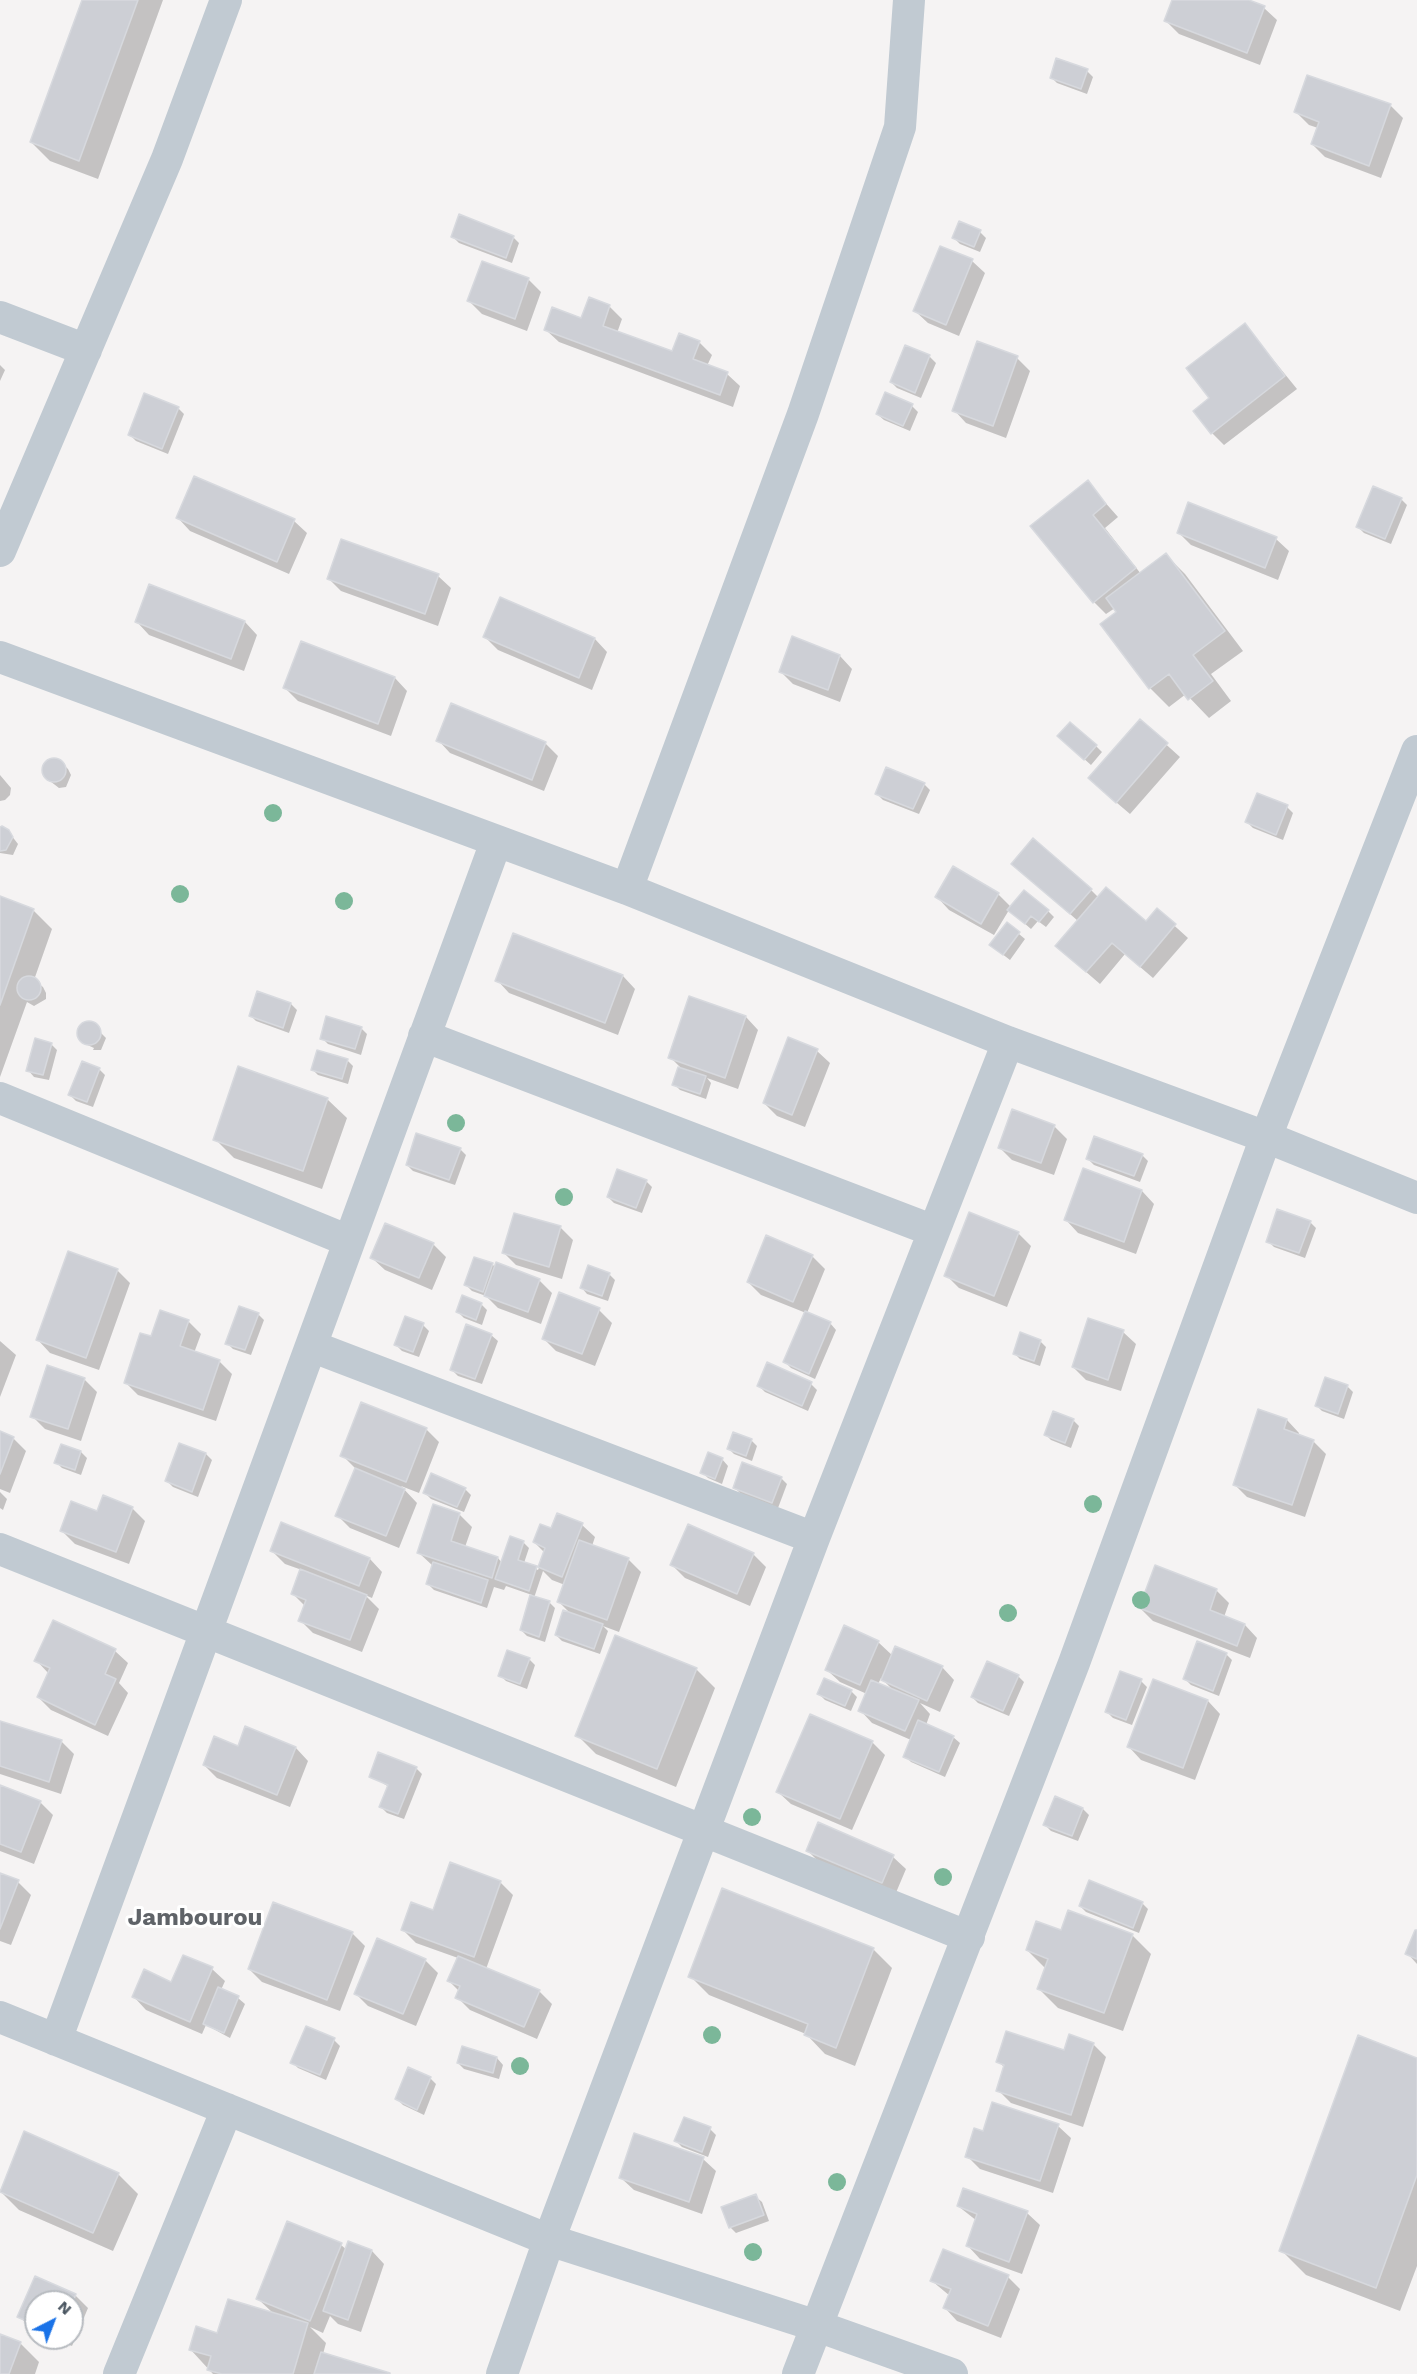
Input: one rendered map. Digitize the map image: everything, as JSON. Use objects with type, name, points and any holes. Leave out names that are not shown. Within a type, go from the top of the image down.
[{"type":"street","points":[[0,551],[167,159],[226,0]]},
{"type":"street","points":[[627,889],[803,414],[900,127],[909,0]]},
{"type":"street","points":[[0,317],[86,350]]},
{"type":"street","points":[[0,657],[627,889],[1008,1042],[1266,1137],[1417,1198]]},
{"type":"street","points":[[798,2374],[1074,1663],[1266,1137],[1417,751]]},
{"type":"street","points":[[57,2040],[496,842]]},
{"type":"street","points":[[424,1036],[934,1231]]},
{"type":"street","points":[[502,2374],[549,2240],[814,1538],[1008,1042]]},
{"type":"street","points":[[0,1098],[349,1241]]},
{"type":"street","points":[[311,1346],[814,1538]]},
{"type":"street","points":[[0,1549],[969,1937]]},
{"type":"street","points":[[0,2017],[549,2240],[818,2326],[951,2374]]},
{"type":"street","points":[[119,2374],[226,2109]]},
{"type":"building","points":[[82,0],[138,0],[79,161],[30,142]]},
{"type":"building","points":[[1172,0],[1249,0],[1265,6],[1247,53],[1164,21]]},
{"type":"building","points":[[1056,58],[1088,69],[1081,89],[1050,78]]},
{"type":"building","points":[[1307,75],[1391,104],[1369,166],[1311,144],[1319,122],[1294,112]]},
{"type":"building","points":[[459,214],[514,236],[506,258],[451,237]]},
{"type":"building","points":[[959,221],[981,230],[974,247],[952,238]]},
{"type":"building","points":[[940,246],[973,259],[946,325],[913,311]]},
{"type":"building","points":[[482,261],[529,278],[515,319],[467,301]]},
{"type":"building","points":[[589,297],[610,305],[603,326],[672,351],[679,333],[700,341],[693,359],[728,372],[720,395],[544,330],[552,307],[581,318]]},
{"type":"building","points":[[1245,323],[1285,376],[1211,434],[1193,411],[1209,398],[1186,368]]},
{"type":"building","points":[[977,341],[1018,356],[993,426],[952,411]]},
{"type":"building","points":[[905,345],[930,355],[915,393],[890,382]]},
{"type":"building","points":[[885,392],[913,404],[903,426],[876,414]]},
{"type":"building","points":[[144,393],[179,407],[162,449],[128,435]]},
{"type":"building","points":[[194,476],[295,519],[277,562],[176,518]]},
{"type":"building","points":[[1088,480],[1106,504],[1093,515],[1136,568],[1093,603],[1030,526]]},
{"type":"building","points":[[1373,486],[1402,498],[1385,539],[1356,527]]},
{"type":"building","points":[[1188,502],[1277,537],[1265,568],[1177,533]]},
{"type":"building","points":[[341,539],[439,574],[425,614],[327,579]]},
{"type":"building","points":[[1166,553],[1225,631],[1193,655],[1213,681],[1188,700],[1169,674],[1149,689],[1100,624],[1116,612],[1106,598]]},
{"type":"building","points":[[149,584],[245,621],[231,659],[135,622]]},
{"type":"building","points":[[500,597],[595,638],[579,678],[483,637]]},
{"type":"building","points":[[792,636],[840,655],[828,690],[779,672]]},
{"type":"building","points":[[301,641],[395,677],[378,724],[283,688]]},
{"type":"building","points":[[451,703],[546,742],[532,780],[436,741]]},
{"type":"building","points":[[1140,719],[1168,743],[1116,803],[1088,778]]},
{"type":"building","points":[[1070,722],[1097,745],[1084,760],[1057,736]]},
{"type":"building","points":[[54,758],[59,759],[65,765],[65,775],[59,781],[54,782],[49,781],[43,775],[42,770],[43,765],[49,759]]},
{"type":"building","points":[[886,767],[925,783],[913,809],[875,794]]},
{"type":"building","points":[[1257,793],[1288,805],[1276,835],[1245,822]]},
{"type":"building","points":[[0,827],[9,830],[13,837],[6,850],[0,851]]},
{"type":"building","points":[[1033,838],[1092,889],[1070,914],[1011,864]]},
{"type":"building","points":[[953,866],[999,893],[981,924],[935,897]]},
{"type":"building","points":[[1106,887],[1146,921],[1157,908],[1176,924],[1140,967],[1112,943],[1086,972],[1055,946]]},
{"type":"building","points":[[1024,890],[1049,910],[1039,922],[1031,916],[1025,924],[1007,910]]},
{"type":"building","points":[[0,896],[34,909],[0,1005]]},
{"type":"building","points":[[1007,922],[1020,932],[1003,955],[989,945]]},
{"type":"building","points":[[513,933],[623,975],[605,1023],[495,981]]},
{"type":"building","points":[[29,976],[38,979],[41,988],[38,997],[29,1000],[20,997],[17,988],[20,979]]},
{"type":"building","points":[[257,991],[291,1003],[283,1028],[249,1016]]},
{"type":"building","points":[[689,996],[746,1016],[725,1078],[668,1058]]},
{"type":"building","points":[[326,1016],[362,1027],[355,1049],[320,1039]]},
{"type":"building","points":[[89,1021],[98,1024],[101,1033],[98,1042],[89,1045],[80,1042],[77,1033],[80,1024]]},
{"type":"building","points":[[788,1037],[818,1049],[792,1115],[763,1103]]},
{"type":"building","points":[[35,1038],[52,1043],[43,1075],[26,1071]]},
{"type":"building","points":[[317,1050],[348,1059],[342,1079],[311,1070]]},
{"type":"building","points":[[82,1061],[100,1068],[87,1102],[68,1095]]},
{"type":"building","points":[[238,1066],[328,1098],[303,1171],[213,1140]]},
{"type":"building","points":[[678,1067],[706,1076],[700,1094],[672,1085]]},
{"type":"building","points":[[1012,1109],[1055,1125],[1041,1163],[998,1148]]},
{"type":"building","points":[[416,1133],[461,1148],[449,1180],[406,1165]]},
{"type":"building","points":[[1094,1136],[1143,1154],[1134,1176],[1086,1159]]},
{"type":"building","points":[[1083,1168],[1142,1190],[1124,1242],[1064,1220]]},
{"type":"building","points":[[617,1169],[647,1180],[636,1208],[607,1197]]},
{"type":"building","points":[[1277,1209],[1311,1221],[1299,1253],[1266,1242]]},
{"type":"building","points":[[969,1212],[1019,1232],[994,1296],[944,1276]]},
{"type":"building","points":[[514,1213],[561,1226],[549,1267],[502,1253]]},
{"type":"building","points":[[385,1223],[434,1243],[419,1278],[370,1258]]},
{"type":"building","points":[[766,1235],[813,1255],[793,1302],[747,1282]]},
{"type":"building","points":[[68,1251],[118,1269],[86,1358],[36,1340]]},
{"type":"building","points":[[474,1257],[493,1263],[483,1292],[464,1285]]},
{"type":"building","points":[[496,1262],[540,1279],[528,1312],[484,1296]]},
{"type":"building","points":[[588,1265],[610,1273],[602,1296],[580,1288]]},
{"type":"building","points":[[559,1292],[600,1308],[582,1354],[542,1339]]},
{"type":"building","points":[[462,1295],[482,1303],[476,1320],[456,1312]]},
{"type":"building","points":[[239,1306],[259,1313],[245,1350],[225,1344]]},
{"type":"building","points":[[160,1310],[189,1320],[180,1346],[220,1360],[203,1410],[124,1383],[140,1333],[151,1336]]},
{"type":"building","points":[[805,1311],[831,1322],[809,1374],[783,1362]]},
{"type":"building","points":[[405,1316],[424,1323],[413,1352],[394,1345]]},
{"type":"building","points":[[1088,1318],[1124,1330],[1108,1380],[1072,1367]]},
{"type":"building","points":[[466,1324],[492,1334],[475,1379],[450,1370]]},
{"type":"building","points":[[1020,1332],[1041,1340],[1034,1361],[1013,1354]]},
{"type":"building","points":[[767,1362],[812,1382],[802,1406],[757,1386]]},
{"type":"building","points":[[47,1365],[85,1378],[68,1429],[30,1417]]},
{"type":"building","points":[[1325,1377],[1348,1385],[1338,1414],[1315,1406]]},
{"type":"building","points":[[361,1402],[427,1428],[406,1482],[340,1456]]},
{"type":"building","points":[[1258,1409],[1287,1419],[1284,1429],[1314,1440],[1292,1505],[1233,1485]]},
{"type":"building","points":[[1053,1411],[1074,1419],[1065,1443],[1044,1435]]},
{"type":"building","points":[[0,1431],[14,1437],[0,1474]]},
{"type":"building","points":[[733,1432],[752,1439],[746,1456],[727,1449]]},
{"type":"building","points":[[179,1443],[206,1453],[192,1492],[165,1481]]},
{"type":"building","points":[[61,1444],[81,1451],[75,1470],[54,1463]]},
{"type":"building","points":[[708,1452],[723,1458],[715,1479],[700,1473]]},
{"type":"building","points":[[742,1462],[782,1477],[772,1503],[733,1488]]},
{"type":"building","points":[[355,1468],[405,1489],[386,1536],[335,1516]]},
{"type":"building","points":[[431,1473],[466,1488],[457,1507],[423,1493]]},
{"type":"building","points":[[103,1495],[133,1507],[116,1552],[60,1531],[71,1501],[97,1511]]},
{"type":"building","points":[[433,1504],[460,1513],[451,1541],[498,1557],[492,1578],[417,1553]]},
{"type":"building","points":[[557,1513],[583,1523],[562,1577],[538,1567],[545,1548],[533,1542],[540,1524],[551,1528]]},
{"type":"building","points":[[281,1522],[370,1558],[359,1586],[270,1551]]},
{"type":"building","points":[[688,1524],[754,1553],[737,1594],[670,1565]]},
{"type":"building","points":[[510,1536],[524,1541],[518,1560],[537,1566],[529,1591],[495,1579]]},
{"type":"building","points":[[579,1540],[629,1558],[607,1620],[557,1602]]},
{"type":"building","points":[[433,1562],[488,1580],[481,1603],[426,1584]]},
{"type":"building","points":[[1155,1565],[1217,1589],[1210,1610],[1245,1624],[1237,1646],[1139,1608]]},
{"type":"building","points":[[300,1569],[367,1595],[350,1640],[298,1621],[306,1600],[291,1594]]},
{"type":"building","points":[[530,1595],[550,1601],[539,1637],[520,1630]]},
{"type":"building","points":[[563,1610],[603,1624],[594,1649],[555,1635]]},
{"type":"building","points":[[53,1620],[116,1649],[105,1674],[116,1679],[95,1725],[37,1697],[50,1668],[34,1661]]},
{"type":"building","points":[[844,1625],[879,1641],[860,1685],[825,1670]]},
{"type":"building","points":[[615,1635],[697,1668],[657,1769],[575,1736]]},
{"type":"building","points":[[1197,1641],[1227,1653],[1213,1691],[1183,1679]]},
{"type":"building","points":[[895,1646],[943,1666],[927,1701],[881,1680]]},
{"type":"building","points":[[507,1650],[530,1658],[520,1684],[498,1676]]},
{"type":"building","points":[[987,1661],[1019,1675],[1003,1711],[971,1697]]},
{"type":"building","points":[[1120,1671],[1142,1679],[1126,1720],[1105,1712]]},
{"type":"building","points":[[824,1678],[852,1690],[845,1706],[817,1694]]},
{"type":"building","points":[[1153,1679],[1208,1700],[1183,1768],[1127,1747]]},
{"type":"building","points":[[871,1680],[919,1700],[905,1731],[858,1711]]},
{"type":"building","points":[[810,1714],[873,1741],[840,1819],[776,1792]]},
{"type":"building","points":[[918,1720],[954,1736],[939,1772],[903,1757]]},
{"type":"building","points":[[0,1721],[62,1740],[49,1782],[0,1766]]},
{"type":"building","points":[[245,1726],[296,1747],[277,1795],[203,1765],[214,1736],[238,1746]]},
{"type":"building","points":[[378,1752],[417,1767],[398,1814],[379,1807],[388,1785],[369,1777]]},
{"type":"building","points":[[0,1785],[41,1801],[21,1852],[0,1844]]},
{"type":"building","points":[[1055,1796],[1083,1808],[1072,1836],[1043,1825]]},
{"type":"building","points":[[818,1822],[894,1855],[882,1883],[806,1851]]},
{"type":"building","points":[[450,1862],[501,1881],[474,1957],[401,1930],[411,1902],[433,1910]]},
{"type":"building","points":[[0,1873],[19,1880],[0,1929]]},
{"type":"building","points":[[1089,1880],[1143,1902],[1133,1928],[1079,1906]]},
{"type":"building","points":[[722,1888],[874,1948],[836,2048],[804,2035],[808,2024],[688,1977]]},
{"type":"building","points":[[273,1902],[353,1932],[327,2000],[248,1969]]},
{"type":"building","points":[[1068,1910],[1133,1934],[1104,2013],[1037,1989],[1048,1959],[1026,1950],[1036,1921],[1061,1930]]},
{"type":"building","points":[[1417,1930],[1417,1959],[1405,1954]]},
{"type":"building","points":[[377,1938],[426,1959],[403,2014],[354,1994]]},
{"type":"building","points":[[183,1955],[213,1967],[190,2022],[132,1997],[144,1969],[171,1982]]},
{"type":"building","points":[[458,1956],[540,1990],[524,2027],[455,1998],[460,1986],[447,1981]]},
{"type":"building","points":[[218,1987],[239,1996],[224,2033],[203,2024]]},
{"type":"building","points":[[306,2026],[335,2038],[320,2075],[290,2063]]},
{"type":"building","points":[[1006,2031],[1064,2050],[1069,2034],[1094,2043],[1071,2115],[996,2091],[1004,2065],[996,2062]]},
{"type":"building","points":[[1358,2035],[1417,2058],[1417,2175],[1376,2288],[1279,2251]]},
{"type":"building","points":[[462,2046],[497,2057],[493,2073],[457,2063]]},
{"type":"building","points":[[408,2067],[431,2077],[417,2110],[395,2099]]},
{"type":"building","points":[[992,2102],[1059,2124],[1040,2181],[965,2157],[974,2128],[983,2131]]},
{"type":"building","points":[[684,2117],[711,2127],[702,2152],[674,2141]]},
{"type":"building","points":[[24,2131],[119,2173],[93,2233],[0,2192]]},
{"type":"building","points":[[634,2133],[704,2157],[689,2202],[619,2178]]},
{"type":"building","points":[[963,2188],[1028,2211],[1009,2262],[966,2246],[977,2214],[957,2206]]},
{"type":"building","points":[[756,2194],[764,2215],[729,2228],[721,2207]]},
{"type":"building","points":[[287,2221],[342,2243],[310,2321],[256,2299]]},
{"type":"building","points":[[348,2241],[372,2250],[348,2320],[323,2311]]},
{"type":"building","points":[[943,2249],[1009,2275],[988,2326],[943,2308],[951,2289],[930,2281]]},
{"type":"building","points":[[35,2276],[67,2290],[29,2290]]},
{"type":"building","points":[[228,2299],[308,2323],[293,2374],[222,2374],[207,2370],[211,2356],[189,2350],[196,2326],[217,2333]]},
{"type":"building","points":[[24,2301],[24,2320],[17,2317]]},
{"type":"building","points":[[0,2334],[21,2342],[9,2374],[0,2374]]},
{"type":"building","points":[[321,2352],[390,2373],[390,2374],[314,2374]]},
{"type":"district","name":"Jambourou","points":[[195,1918]]}]
